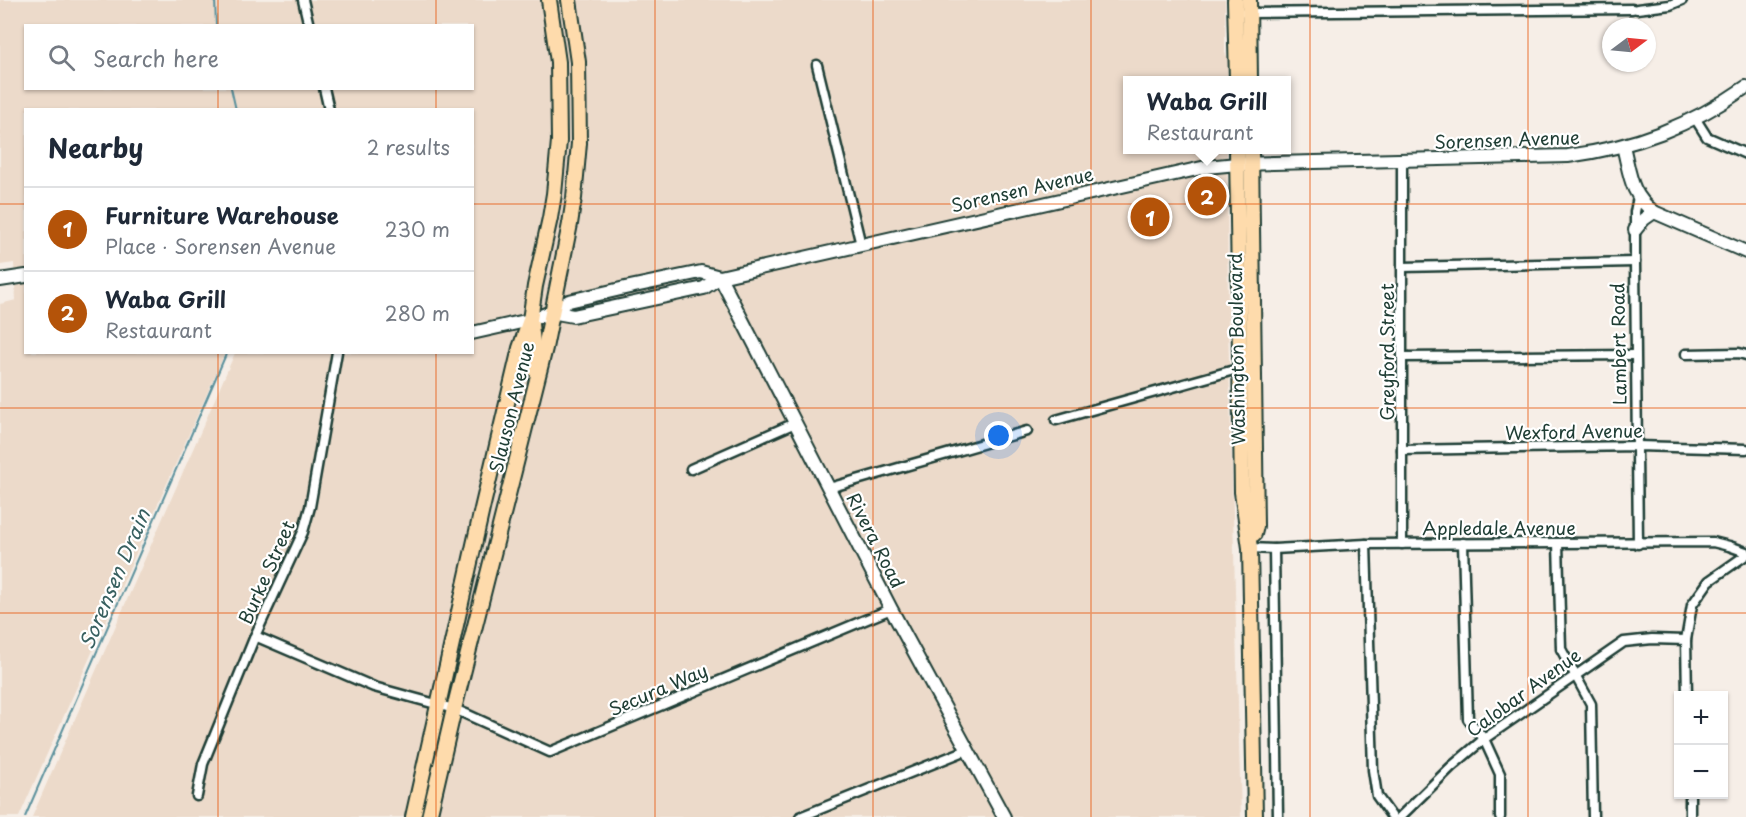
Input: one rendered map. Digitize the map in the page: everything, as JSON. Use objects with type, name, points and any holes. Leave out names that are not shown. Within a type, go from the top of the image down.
[{"type":"main road","name":"Slauson Avenue","points":[[413,817],[496,447],[520,348],[530,320],[552,206],[559,141],[558,62],[549,0]]},
{"type":"main road","name":"Slauson Avenue","points":[[429,817],[545,348],[570,224],[579,143],[578,62],[569,0]]},
{"type":"main road","points":[[1237,76],[1242,6]]},
{"type":"main road","points":[[1242,6],[1249,76]]},
{"type":"main road","name":"Washington Boulevard","points":[[1246,159],[1240,368],[1242,492],[1250,548],[1255,817]]},
{"type":"main road","name":"Washington Boulevard","points":[[1246,159],[1256,526],[1250,548]]},
{"type":"main road","points":[[551,312],[543,280],[556,218],[552,206]]},
{"type":"main road","points":[[528,410],[524,404],[534,354],[530,320]]},
{"type":"street","points":[[303,0],[309,24]]},
{"type":"street","points":[[1242,6],[1634,9],[1670,5],[1682,0]]},
{"type":"street","points":[[817,64],[861,245]]},
{"type":"street","name":"Sorensen Avenue","points":[[474,333],[530,320],[551,312],[569,301],[700,272],[720,277],[1246,159],[1402,160],[1568,156],[1596,153],[1672,130],[1746,87]]},
{"type":"street","points":[[324,90],[328,108]]},
{"type":"street","points":[[1695,118],[1707,137],[1746,154]]},
{"type":"street","name":"Lambert Road","points":[[1623,146],[1638,197],[1635,230],[1638,544]]},
{"type":"street","name":"Greyford Street","points":[[1402,160],[1402,543]]},
{"type":"street","points":[[1638,197],[1654,212],[1746,252]]},
{"type":"street","points":[[1635,230],[1654,212]]},
{"type":"street","points":[[1402,267],[1635,262]]},
{"type":"street","points":[[0,280],[24,276]]},
{"type":"street","name":"Rivera Road","points":[[720,277],[891,609],[1004,817]]},
{"type":"street","points":[[1686,354],[1739,353],[1746,355]]},
{"type":"street","name":"Burke Street","points":[[197,796],[203,764],[255,636],[305,523],[310,507],[338,354]]},
{"type":"street","points":[[1402,357],[1635,355]]},
{"type":"street","points":[[1056,420],[1240,368]]},
{"type":"street","points":[[691,469],[795,423]]},
{"type":"street","points":[[829,488],[1027,431]]},
{"type":"street","name":"Wexford Avenue","points":[[1402,450],[1637,446],[1746,449]]},
{"type":"street","name":"Appledale Avenue","points":[[1250,548],[1402,543],[1713,542],[1746,554]]},
{"type":"street","points":[[1463,543],[1468,718],[1484,739],[1500,774],[1500,817]]},
{"type":"street","points":[[1558,543],[1561,649],[1591,704],[1593,817]]},
{"type":"street","points":[[1366,544],[1373,770],[1377,796],[1392,817]]},
{"type":"street","points":[[1274,549],[1278,817]]},
{"type":"street","points":[[1687,691],[1686,640],[1692,605],[1709,581],[1746,554]]},
{"type":"street","name":"Secura Way","points":[[255,636],[374,687],[454,709],[550,752],[891,609]]},
{"type":"street","name":"Calobar Avenue","points":[[1400,817],[1451,767],[1484,739],[1624,642],[1652,639],[1686,640]]},
{"type":"street","points":[[800,817],[967,750]]},
{"type":"street","points":[[1690,799],[1690,817]]},
{"type":"shaded area","points":[[0,0],[1225,0],[1225,53],[1237,76],[1123,76],[1123,154],[1227,154],[1228,324],[1241,817],[32,817],[235,354],[474,354],[474,108],[24,108],[24,354],[225,354],[19,817],[0,817],[0,304],[16,300],[14,263],[0,265]]},
{"type":"waterway","name":"Sorensen Drain","points":[[215,0],[216,24]]},
{"type":"waterway","name":"Sorensen Drain","points":[[231,90],[236,108]]},
{"type":"waterway","name":"Sorensen Drain","points":[[25,817],[226,354]]},
{"type":"place","name":"Waba Grill","points":[[1207,196]]},
{"type":"place","name":"Furniture Warehouse","points":[[1150,217]]}]
